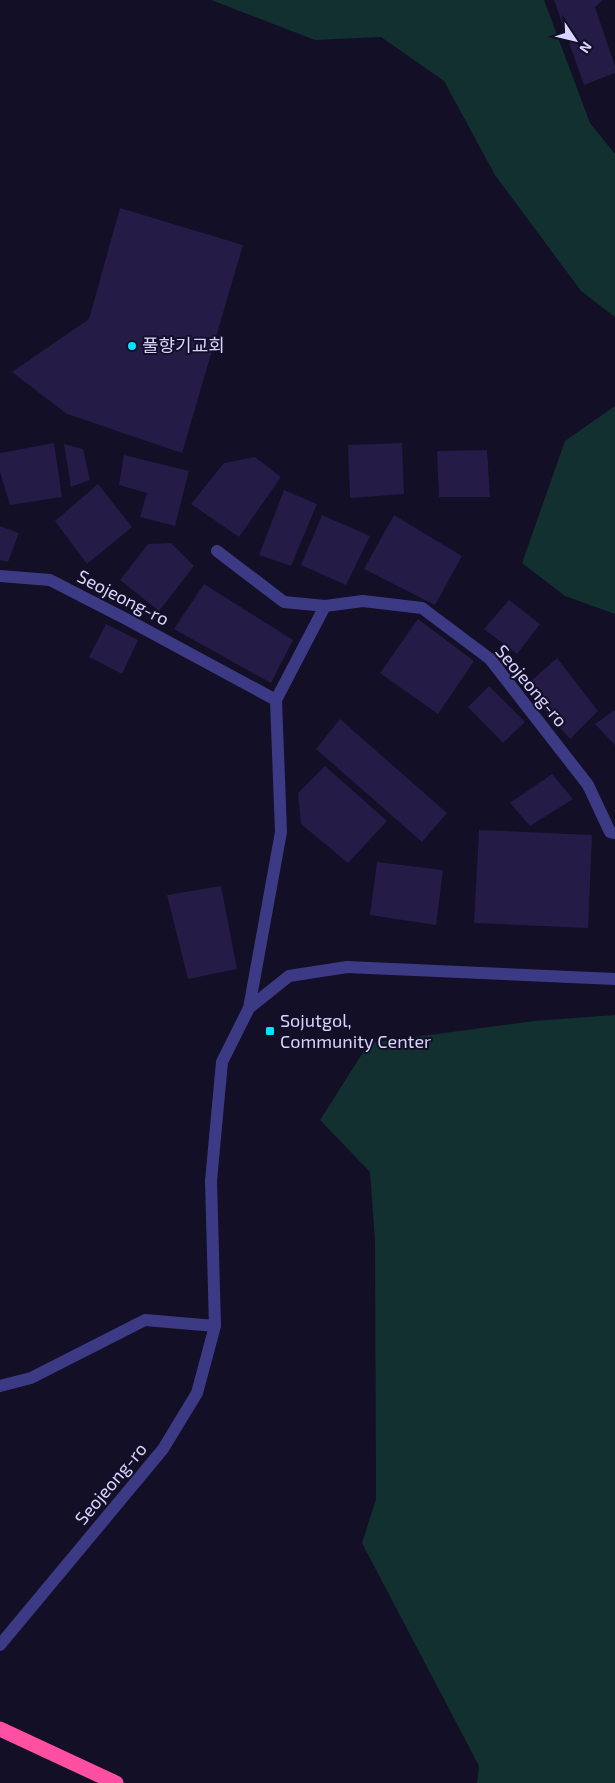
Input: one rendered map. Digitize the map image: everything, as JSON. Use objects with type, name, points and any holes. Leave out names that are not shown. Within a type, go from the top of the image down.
[{"type":"highway","points":[[1,1730],[116,1783]]},
{"type":"street","name":"Seojeong-ro","points":[[217,551],[284,602],[325,606],[363,601],[422,608],[490,659],[588,785],[610,832],[615,833]]},
{"type":"street","name":"Seojeong-ro","points":[[0,576],[50,580],[276,700]]},
{"type":"street","name":"Seojeong-ro","points":[[0,1645],[163,1449],[197,1393],[214,1326],[211,1181],[222,1062],[249,1008],[281,832],[276,700],[325,606]]},
{"type":"street","name":"Seojeong-ro","points":[[249,1008],[289,976],[347,967],[615,979]]},
{"type":"street","points":[[0,1386],[31,1378],[145,1320],[214,1326]]},
{"type":"green space","points":[[211,0],[544,0],[590,123],[615,154],[615,317],[581,291],[495,175],[444,81],[381,37],[315,40]]},
{"type":"green space","points":[[615,406],[615,614],[565,596],[522,563],[565,441]]},
{"type":"green space","points":[[615,1015],[615,1783],[477,1783],[479,1766],[362,1543],[376,1499],[375,1241],[370,1172],[320,1120],[369,1043],[534,1021]]},
{"type":"building","points":[[554,0],[603,0],[595,7],[615,66],[615,73],[584,85]]},
{"type":"building","name":"풀향기교회","points":[[120,208],[243,245],[182,453],[67,414],[12,372],[89,319]]},
{"type":"building","points":[[54,443],[62,497],[10,505],[0,472],[0,453]]},
{"type":"building","points":[[402,443],[404,494],[350,498],[348,445]]},
{"type":"building","points":[[64,444],[83,449],[90,480],[71,487]]},
{"type":"building","points":[[487,450],[490,497],[439,497],[437,451]]},
{"type":"building","points":[[124,455],[189,471],[175,526],[140,517],[147,493],[119,485]]},
{"type":"building","points":[[255,457],[281,477],[239,537],[191,504],[224,463]]},
{"type":"building","points":[[98,484],[132,527],[87,564],[55,521]]},
{"type":"building","points":[[284,490],[317,504],[291,566],[259,555]]},
{"type":"building","points":[[322,515],[370,536],[346,585],[301,565]]},
{"type":"building","points":[[394,515],[462,556],[435,605],[364,569]]},
{"type":"building","points":[[0,526],[19,533],[8,562],[0,560]]},
{"type":"building","points":[[171,543],[194,566],[159,611],[120,580],[148,544]]},
{"type":"building","points":[[204,584],[293,640],[271,683],[174,629]]},
{"type":"building","points":[[509,600],[540,624],[517,654],[484,629]]},
{"type":"building","points":[[418,619],[474,661],[438,714],[380,673]]},
{"type":"building","points":[[106,624],[138,640],[122,674],[89,657]]},
{"type":"building","points":[[557,658],[598,711],[570,739],[524,687]]},
{"type":"building","points":[[489,686],[525,722],[503,743],[468,707]]},
{"type":"building","points":[[615,710],[615,745],[595,724]]},
{"type":"building","points":[[340,719],[447,813],[422,842],[316,749]]},
{"type":"building","points":[[325,766],[387,821],[348,863],[301,824],[298,793]]},
{"type":"building","points":[[552,774],[573,799],[530,826],[510,803]]},
{"type":"building","points":[[479,830],[592,835],[588,928],[474,923]]},
{"type":"building","points":[[377,862],[443,870],[436,925],[370,915]]},
{"type":"building","points":[[221,886],[237,969],[188,979],[167,895]]},
{"type":"place","name":"풀향기교회","points":[[132,346]]},
{"type":"place","name":"Sojutgol, Community Center","points":[[270,1031]]}]
